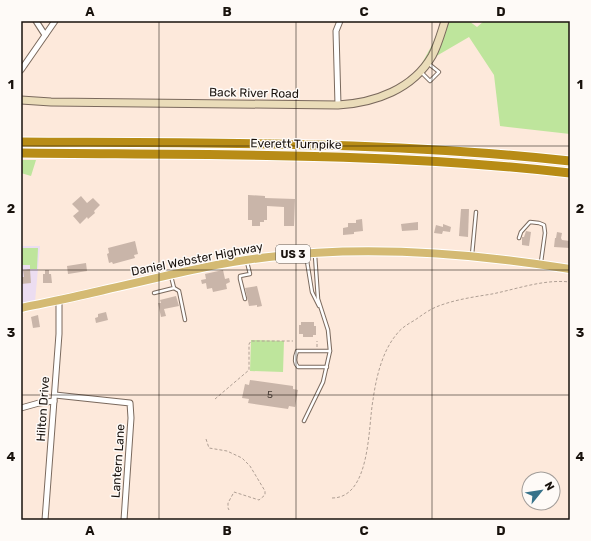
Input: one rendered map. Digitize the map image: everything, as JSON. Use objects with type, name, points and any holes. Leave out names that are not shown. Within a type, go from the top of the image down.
[{"type":"highway","name":"Everett Turnpike","points":[[21,142],[357,145],[453,150],[570,161]]},
{"type":"highway","name":"Everett Turnpike","points":[[21,153],[353,157],[449,162],[570,173]]},
{"type":"main road","name":"Daniel Webster Highway","points":[[21,308],[247,260],[315,252],[391,251],[472,257],[570,269]]},
{"type":"street","points":[[36,21],[45,35]]},
{"type":"street","points":[[21,70],[55,21]]},
{"type":"street","name":"Back River Road","points":[[21,100],[51,102],[338,105],[363,102],[382,97],[399,89],[420,71],[427,63],[436,46],[445,21]]},
{"type":"street","points":[[338,105],[336,31],[339,22]]},
{"type":"street","name":"Hilton Drive","points":[[45,520],[59,334],[59,300]]},
{"type":"street","points":[[21,408],[54,398]]},
{"type":"street","name":"Lantern Lane","points":[[54,398],[130,403],[131,418],[124,520]]},
{"type":"lane","points":[[420,71],[430,81],[439,72],[427,63]]},
{"type":"lane","points":[[472,257],[476,212]]},
{"type":"lane","points":[[519,238],[521,232],[530,222],[544,225],[545,233],[540,265]]},
{"type":"lane","points":[[304,421],[320,391],[330,351],[328,330],[320,308],[317,291],[315,252]]},
{"type":"lane","points":[[306,253],[312,292],[315,301],[320,308]]},
{"type":"lane","points":[[244,299],[240,276],[250,274],[247,260]]},
{"type":"lane","points":[[171,275],[174,288],[179,291],[185,320]]},
{"type":"lane","points":[[154,293],[174,288]]},
{"type":"lane","points":[[327,367],[298,367],[296,364],[295,354],[297,351],[330,351]]},
{"type":"path","points":[[332,498],[340,497],[348,493],[357,482],[361,474],[366,454],[373,398],[381,366],[390,344],[403,328],[426,312],[444,304],[550,282],[570,282]]},
{"type":"path","points":[[215,399],[249,370],[249,344],[251,341],[293,341]]},
{"type":"path","points":[[317,341],[317,348]]},
{"type":"path","points":[[206,439],[209,448],[234,453],[246,461],[261,482],[265,491],[265,495],[259,500],[234,492],[227,505],[229,510]]},
{"type":"shaded area","points":[[21,246],[40,246],[35,302],[21,304]]},
{"type":"green space","points":[[442,21],[469,21],[477,27],[484,21],[570,21],[570,134],[500,126],[494,75],[469,37],[421,65],[432,45]]},
{"type":"green space","points":[[21,160],[36,160],[31,176],[21,173]]},
{"type":"green space","points":[[21,248],[38,248],[37,269],[30,269],[30,265],[21,265]]},
{"type":"green space","points":[[251,340],[284,341],[283,372],[250,371]]},
{"type":"building","points":[[248,195],[265,196],[265,198],[295,199],[294,226],[284,226],[284,207],[267,206],[267,220],[260,222],[260,226],[252,226],[252,220],[248,220]]},
{"type":"building","points":[[81,196],[87,203],[93,198],[100,205],[94,211],[95,213],[88,219],[87,217],[80,224],[73,216],[79,211],[72,204]]},
{"type":"building","points":[[461,209],[469,209],[468,237],[459,236]]},
{"type":"building","points":[[362,219],[363,231],[343,235],[343,228],[348,227],[348,223],[356,223],[356,220]]},
{"type":"building","points":[[418,222],[418,230],[402,231],[401,224]]},
{"type":"building","points":[[443,224],[451,227],[450,232],[443,231],[442,234],[434,233],[436,225],[443,227]]},
{"type":"building","points":[[526,231],[531,232],[529,246],[522,245],[522,237],[524,237]]},
{"type":"building","points":[[557,232],[562,233],[562,240],[570,241],[570,248],[554,247]]},
{"type":"building","points":[[135,241],[138,254],[134,255],[135,258],[113,264],[112,262],[109,263],[107,254],[109,253],[108,248]]},
{"type":"building","points":[[86,263],[87,271],[68,274],[67,266]]},
{"type":"building","points":[[30,269],[31,283],[21,284],[21,277],[24,277],[23,270]]},
{"type":"building","points":[[45,270],[49,270],[52,283],[43,283],[43,274],[45,274]]},
{"type":"building","points":[[223,270],[225,279],[229,278],[230,282],[226,284],[227,289],[213,292],[212,288],[207,289],[206,283],[202,284],[201,280],[206,279],[205,274]]},
{"type":"building","points":[[257,286],[262,306],[249,306],[245,288]]},
{"type":"building","points":[[176,296],[179,306],[164,309],[166,316],[161,317],[158,303],[161,303],[160,300]]},
{"type":"building","points":[[106,312],[108,320],[96,323],[95,318],[98,317],[98,314]]},
{"type":"building","points":[[38,315],[40,327],[33,328],[31,317]]},
{"type":"building","points":[[301,322],[314,322],[314,326],[316,326],[316,335],[313,335],[313,337],[303,337],[303,334],[299,334],[299,325],[301,325]]},
{"type":"building","points":[[250,380],[293,386],[293,389],[298,390],[295,407],[289,406],[288,409],[248,403],[249,399],[242,398],[245,384],[249,385]]}]
